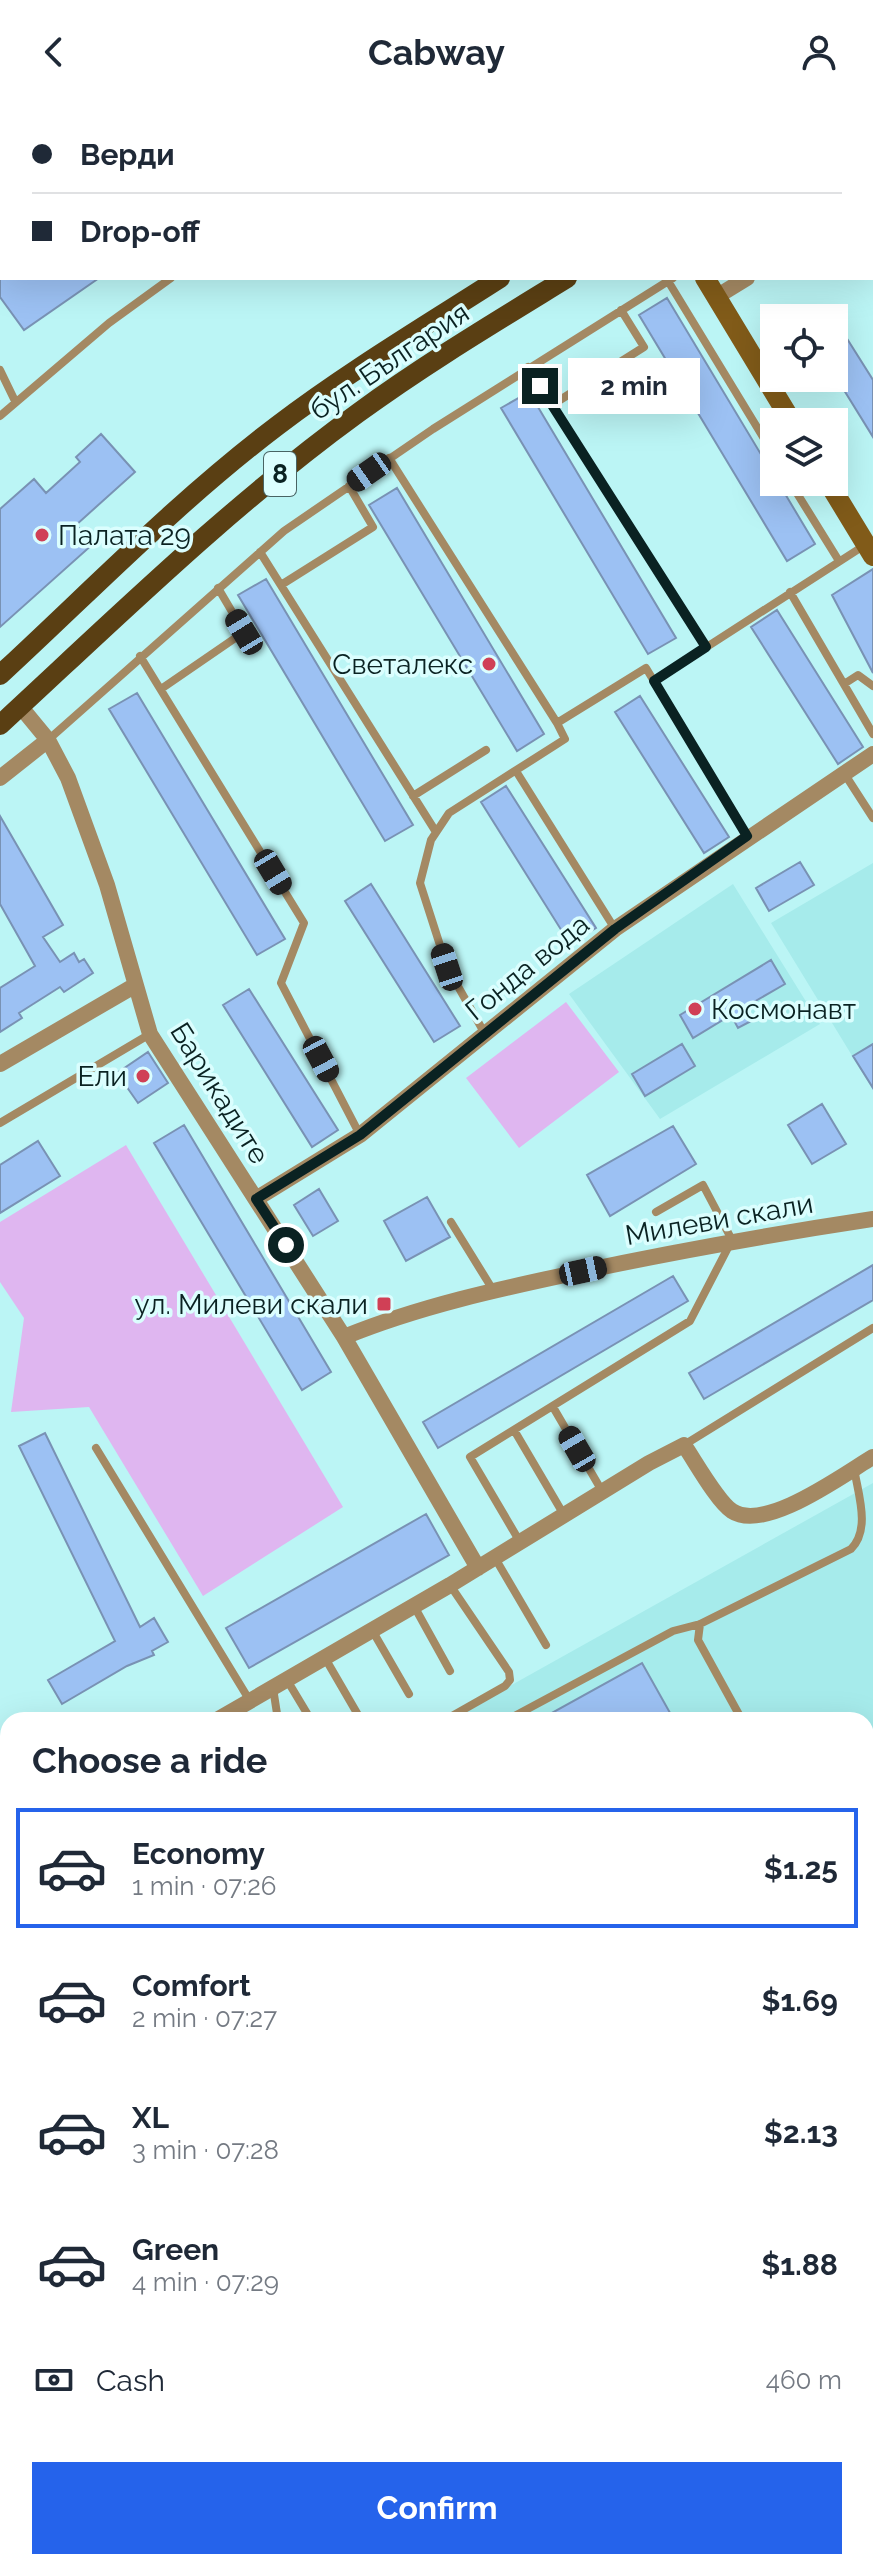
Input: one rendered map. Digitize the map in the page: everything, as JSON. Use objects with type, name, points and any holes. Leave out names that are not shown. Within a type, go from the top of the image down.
[{"type":"main road","name":"8","points":[[0,675],[203,486],[275,428],[337,381],[497,280]]},
{"type":"main road","name":"бул. България","points":[[0,725],[143,592],[295,460],[419,371],[564,280]]},
{"type":"street","points":[[706,280],[783,408]]},
{"type":"street","points":[[716,297],[744,280]]},
{"type":"street","points":[[837,496],[870,550]]},
{"type":"street","name":"Барикадите","points":[[20,706],[48,740],[68,778],[107,885],[150,1034],[344,1337],[478,1568]]},
{"type":"street","points":[[0,778],[48,740]]},
{"type":"street","name":"Гонда вода","points":[[256,1199],[360,1135],[615,929],[747,836],[873,754]]},
{"type":"street","points":[[0,1064],[134,986]]},
{"type":"street","name":"Милеви скали","points":[[344,1337],[388,1319],[493,1290],[732,1240],[873,1219]]},
{"type":"street","points":[[231,1712],[684,1445],[731,1510],[744,1515],[766,1514],[793,1504],[873,1457]]},
{"type":"lane","points":[[0,416],[109,323],[168,280]]},
{"type":"lane","points":[[48,740],[260,552],[349,486],[528,367],[671,280],[760,431]]},
{"type":"lane","points":[[552,405],[644,347],[621,310]]},
{"type":"lane","points":[[528,367],[706,647]]},
{"type":"lane","points":[[0,370],[15,401]]},
{"type":"lane","points":[[389,458],[565,739],[449,813],[436,832],[420,883],[447,967],[485,1034]]},
{"type":"lane","points":[[281,585],[373,527],[349,486]]},
{"type":"lane","points":[[799,496],[839,561]]},
{"type":"lane","points":[[654,681],[839,561],[870,550]]},
{"type":"lane","points":[[260,552],[436,832]]},
{"type":"lane","points":[[161,689],[244,632],[218,588]]},
{"type":"lane","points":[[790,592],[873,734]]},
{"type":"lane","points":[[140,656],[304,923],[281,983],[360,1135]]},
{"type":"lane","points":[[557,723],[646,668],[747,836]]},
{"type":"lane","points":[[844,684],[858,675],[873,686]]},
{"type":"lane","points":[[413,796],[486,750]]},
{"type":"lane","points":[[516,771],[615,929]]},
{"type":"lane","points":[[844,773],[873,818]]},
{"type":"lane","points":[[0,1123],[150,1034]]},
{"type":"lane","points":[[520,1542],[470,1457],[690,1321],[732,1240],[703,1185],[656,1212]]},
{"type":"lane","points":[[451,1222],[493,1290]]},
{"type":"lane","points":[[684,1445],[873,1328]]},
{"type":"lane","points":[[553,1407],[602,1491]]},
{"type":"lane","points":[[514,1430],[564,1515]]},
{"type":"lane","points":[[96,1448],[250,1701]]},
{"type":"lane","points":[[522,1712],[673,1631],[700,1624],[715,1613],[851,1549],[860,1540],[862,1524],[854,1468]]},
{"type":"lane","points":[[495,1557],[546,1645]]},
{"type":"lane","points":[[450,1585],[509,1672],[510,1680],[505,1686],[459,1712]]},
{"type":"lane","points":[[413,1605],[450,1671]]},
{"type":"lane","points":[[700,1624],[698,1640],[738,1712]]},
{"type":"lane","points":[[372,1630],[409,1694]]},
{"type":"lane","points":[[324,1657],[356,1712]]},
{"type":"lane","points":[[278,1712],[280,1684]]},
{"type":"lane","points":[[280,1684],[304,1712]]},
{"type":"shaded area","points":[[873,863],[873,1090],[771,923]]},
{"type":"shaded area","name":"Космонавт","points":[[733,884],[820,1024],[660,1119],[569,994]]},
{"type":"shaded area","points":[[566,1002],[619,1072],[519,1148],[466,1078]]},
{"type":"shaded area","points":[[126,1145],[343,1507],[203,1596],[89,1407],[11,1412],[24,1318],[0,1282],[0,1222]]},
{"type":"shaded area","points":[[873,1483],[873,1712],[463,1712]]},
{"type":"building","points":[[0,280],[96,280],[24,330],[0,297]]},
{"type":"building","points":[[667,298],[760,453],[760,496],[786,496],[815,544],[787,561],[639,315]]},
{"type":"building","points":[[848,340],[873,380],[873,437],[845,392],[848,392]]},
{"type":"building","points":[[529,392],[676,638],[648,654],[501,408]]},
{"type":"building","name":"Палата 29","points":[[101,434],[135,472],[76,525],[93,544],[0,627],[0,509],[34,479],[46,493],[80,462],[76,457]]},
{"type":"building","points":[[397,488],[544,734],[517,751],[369,505]]},
{"type":"building","points":[[873,569],[873,673],[832,595]]},
{"type":"building","points":[[266,579],[413,825],[385,841],[238,595]]},
{"type":"building","points":[[777,610],[863,747],[838,764],[751,627]]},
{"type":"building","points":[[137,693],[285,939],[257,955],[109,709]]},
{"type":"building","points":[[640,696],[729,837],[704,853],[615,712]]},
{"type":"building","points":[[506,786],[596,928],[570,944],[481,802]]},
{"type":"building","points":[[0,816],[63,925],[43,937],[60,962],[74,953],[79,962],[84,959],[93,973],[64,992],[60,987],[19,1013],[22,1018],[0,1032],[0,988],[35,966],[0,904]]},
{"type":"building","points":[[800,862],[814,885],[769,911],[756,888]]},
{"type":"building","points":[[371,884],[460,1026],[434,1042],[345,901]]},
{"type":"building","points":[[771,960],[785,984],[745,1007],[753,1020],[738,1028],[731,1015],[693,1038],[680,1015]]},
{"type":"building","points":[[249,989],[338,1130],[312,1147],[223,1005]]},
{"type":"building","points":[[682,1044],[695,1066],[645,1096],[632,1074]]},
{"type":"building","points":[[873,1044],[873,1088],[853,1056]]},
{"type":"building","points":[[148,1052],[168,1083],[138,1103],[117,1073]]},
{"type":"building","points":[[822,1104],[846,1144],[812,1164],[788,1125]]},
{"type":"building","points":[[184,1125],[331,1372],[302,1390],[154,1143]]},
{"type":"building","points":[[673,1126],[696,1164],[610,1216],[587,1175]]},
{"type":"building","points":[[38,1141],[60,1176],[0,1213],[0,1165]]},
{"type":"building","points":[[319,1189],[338,1221],[313,1236],[294,1205]]},
{"type":"building","points":[[427,1197],[450,1237],[406,1261],[384,1221]]},
{"type":"building","points":[[873,1265],[873,1300],[704,1399],[689,1373]]},
{"type":"building","points":[[673,1276],[688,1301],[438,1448],[423,1422]]},
{"type":"building","points":[[45,1433],[140,1627],[154,1618],[168,1642],[152,1651],[154,1655],[127,1666],[62,1704],[48,1680],[115,1641],[19,1446]]},
{"type":"building","points":[[426,1514],[449,1555],[249,1668],[226,1628]]},
{"type":"building","points":[[642,1663],[670,1712],[553,1712]]},
{"type":"place","name":"Палата 29","points":[[42,535]]},
{"type":"place","name":"Светалекс","points":[[489,664]]},
{"type":"place","name":"Космонавт","points":[[695,1009]]},
{"type":"place","name":"Ели","points":[[143,1076]]},
{"type":"place","name":"ул. Милеви скали","points":[[384,1304]]},
{"type":"route","points":[[286,1245],[256,1199],[360,1135],[615,929],[747,836],[654,681],[706,647],[540,386]]}]
